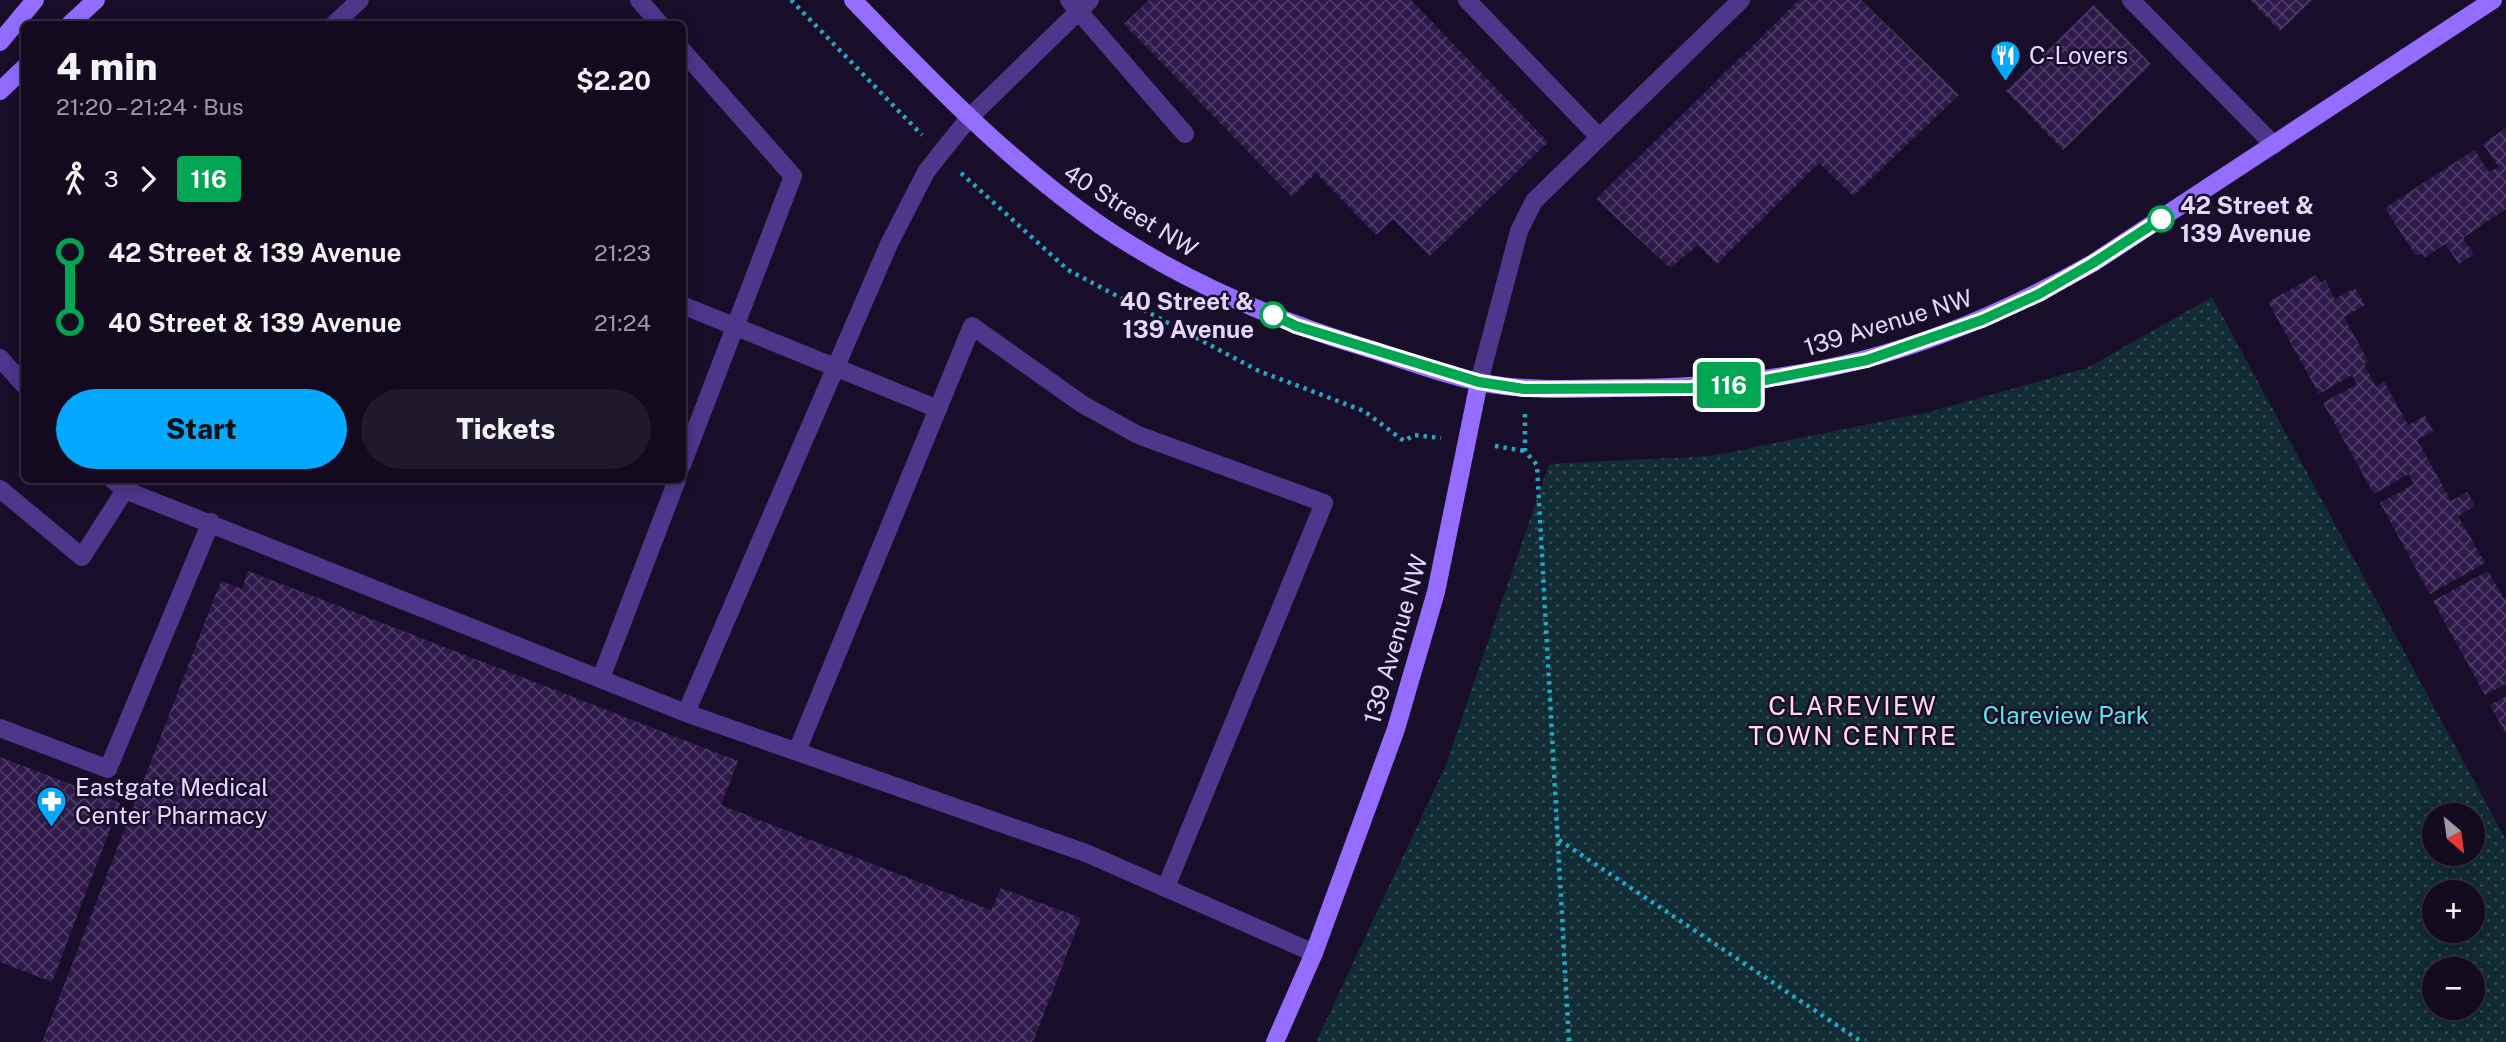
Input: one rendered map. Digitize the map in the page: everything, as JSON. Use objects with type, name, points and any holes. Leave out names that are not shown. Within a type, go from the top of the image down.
[{"type":"street","points":[[0,42],[35,0]]},
{"type":"street","points":[[73,21],[96,0]]},
{"type":"street","name":"40 Street NW","points":[[853,0],[970,117],[1042,183],[1159,262],[1296,326],[1479,382]]},
{"type":"street","name":"139 Avenue NW","points":[[1275,1042],[1314,953],[1396,729],[1437,592],[1479,382],[1524,389],[1691,388],[1750,383],[1809,374],[1923,343],[2039,294],[2093,263],[2493,0]]},
{"type":"street","points":[[0,91],[21,71]]},
{"type":"lane","points":[[337,21],[360,0]]},
{"type":"lane","points":[[639,0],[657,21]]},
{"type":"lane","points":[[1467,0],[1599,137]]},
{"type":"lane","points":[[1479,382],[1524,216],[1549,184],[1741,0]]},
{"type":"lane","points":[[2131,0],[2274,145]]},
{"type":"lane","points":[[686,713],[889,244],[926,172],[970,117],[1079,4],[1185,134]]},
{"type":"lane","points":[[686,55],[793,176],[686,455]]},
{"type":"lane","points":[[686,307],[938,409]]},
{"type":"lane","points":[[797,751],[972,326],[1082,404],[1138,435],[1324,503],[1166,887]]},
{"type":"lane","points":[[0,358],[21,381]]},
{"type":"lane","points":[[601,678],[676,483]]},
{"type":"lane","points":[[0,489],[82,557],[119,485],[686,713],[1086,853],[1314,953]]},
{"type":"lane","points":[[0,728],[108,769],[211,522]]},
{"type":"path","points":[[1524,389],[1525,451],[1537,466],[1569,1042]]},
{"type":"path","points":[[1558,839],[1862,1042]]},
{"type":"green space","name":"Clareview Park","points":[[2212,297],[2506,840],[2506,1042],[1316,1042],[1445,767],[1549,464],[1711,456],[1929,412],[2087,368]]},
{"type":"building","points":[[1149,0],[1411,0],[1548,142],[1430,256],[1393,219],[1376,235],[1316,173],[1292,197],[1124,24]]},
{"type":"building","points":[[1799,0],[1861,0],[1959,95],[1853,196],[1819,163],[1717,264],[1698,245],[1670,268],[1596,199]]},
{"type":"building","points":[[2250,0],[2312,0],[2280,31]]},
{"type":"building","points":[[2094,5],[2151,64],[2063,150],[2006,91]]},
{"type":"building","points":[[2506,128],[2506,209],[2463,238],[2474,254],[2459,264],[2445,244],[2424,258],[2421,253],[2416,256],[2385,208],[2474,150],[2489,172],[2499,167],[2483,144]]},
{"type":"building","points":[[2316,275],[2321,283],[2325,280],[2335,299],[2355,288],[2365,305],[2344,317],[2368,361],[2364,364],[2376,387],[2384,382],[2408,425],[2425,416],[2433,431],[2417,440],[2451,501],[2467,492],[2475,506],[2458,516],[2485,563],[2430,594],[2380,503],[2414,484],[2409,474],[2374,494],[2323,403],[2357,384],[2352,375],[2319,394],[2268,302]]},
{"type":"building","points":[[248,571],[738,761],[721,805],[991,910],[1001,888],[1081,918],[1033,1042],[42,1042],[221,581],[242,589]]},
{"type":"building","points":[[2488,571],[2504,599],[2506,598],[2506,684],[2485,695],[2433,601]]},
{"type":"building","points":[[2506,696],[2506,734],[2490,705]]},
{"type":"building","points":[[0,757],[120,803],[52,982],[0,962]]},
{"type":"bus line","name":"116","points":[[1273,315],[1296,326],[1479,382],[1524,389],[1691,388],[1750,383],[1809,374],[1867,360],[1923,343],[1982,320],[2039,294],[2161,219]]},
{"type":"place","name":"C-Lovers","points":[[2006,82]]},
{"type":"place","name":"42 Street & 139 Avenue","points":[[2161,219]]},
{"type":"place","name":"40 Street & 139 Avenue","points":[[1273,315]]},
{"type":"place","name":"Eastgate Medical Center Pharmacy","points":[[52,828]]},
{"type":"district","name":"CLAREVIEW TOWN CENTRE","points":[[1853,720]]}]
